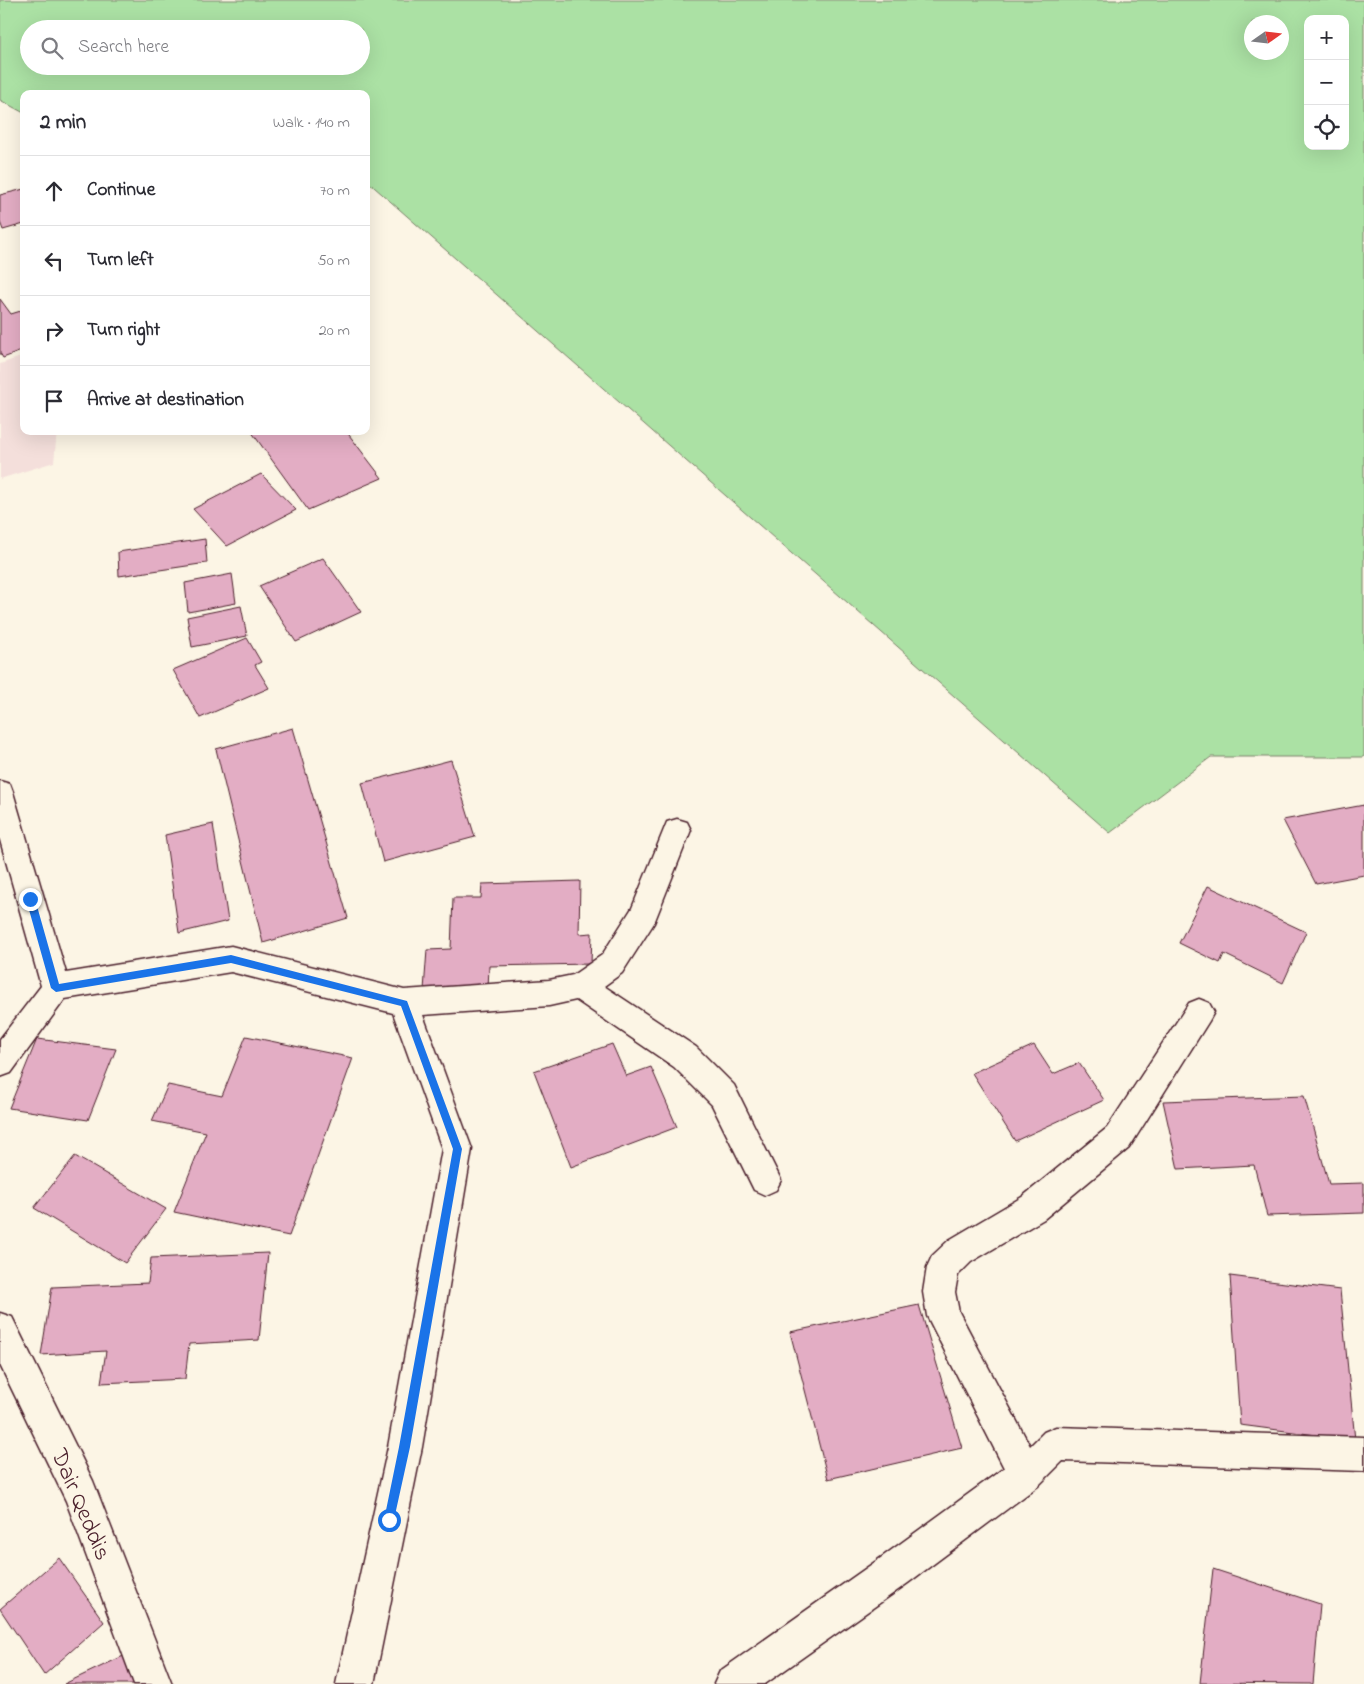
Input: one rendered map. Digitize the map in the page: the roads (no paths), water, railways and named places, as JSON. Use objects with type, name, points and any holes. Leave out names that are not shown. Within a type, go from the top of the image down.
[{"type":"street","points":[[0,792],[56,988]]},
{"type":"street","points":[[0,1064],[56,988],[231,959],[404,1003],[549,993],[580,986],[612,964],[644,914],[677,830]]},
{"type":"street","points":[[580,986],[685,1058],[723,1095],[765,1180]]},
{"type":"street","points":[[355,1684],[404,1447],[457,1149],[404,1003]]},
{"type":"street","points":[[1026,1474],[943,1316],[938,1292],[944,1267],[960,1251],[1033,1208],[1118,1138],[1199,1012]]},
{"type":"street","name":"Dair Qeddis","points":[[0,1328],[81,1493],[153,1684]]},
{"type":"street","points":[[733,1684],[895,1570],[1026,1474],[1056,1444],[1364,1454]]}]
